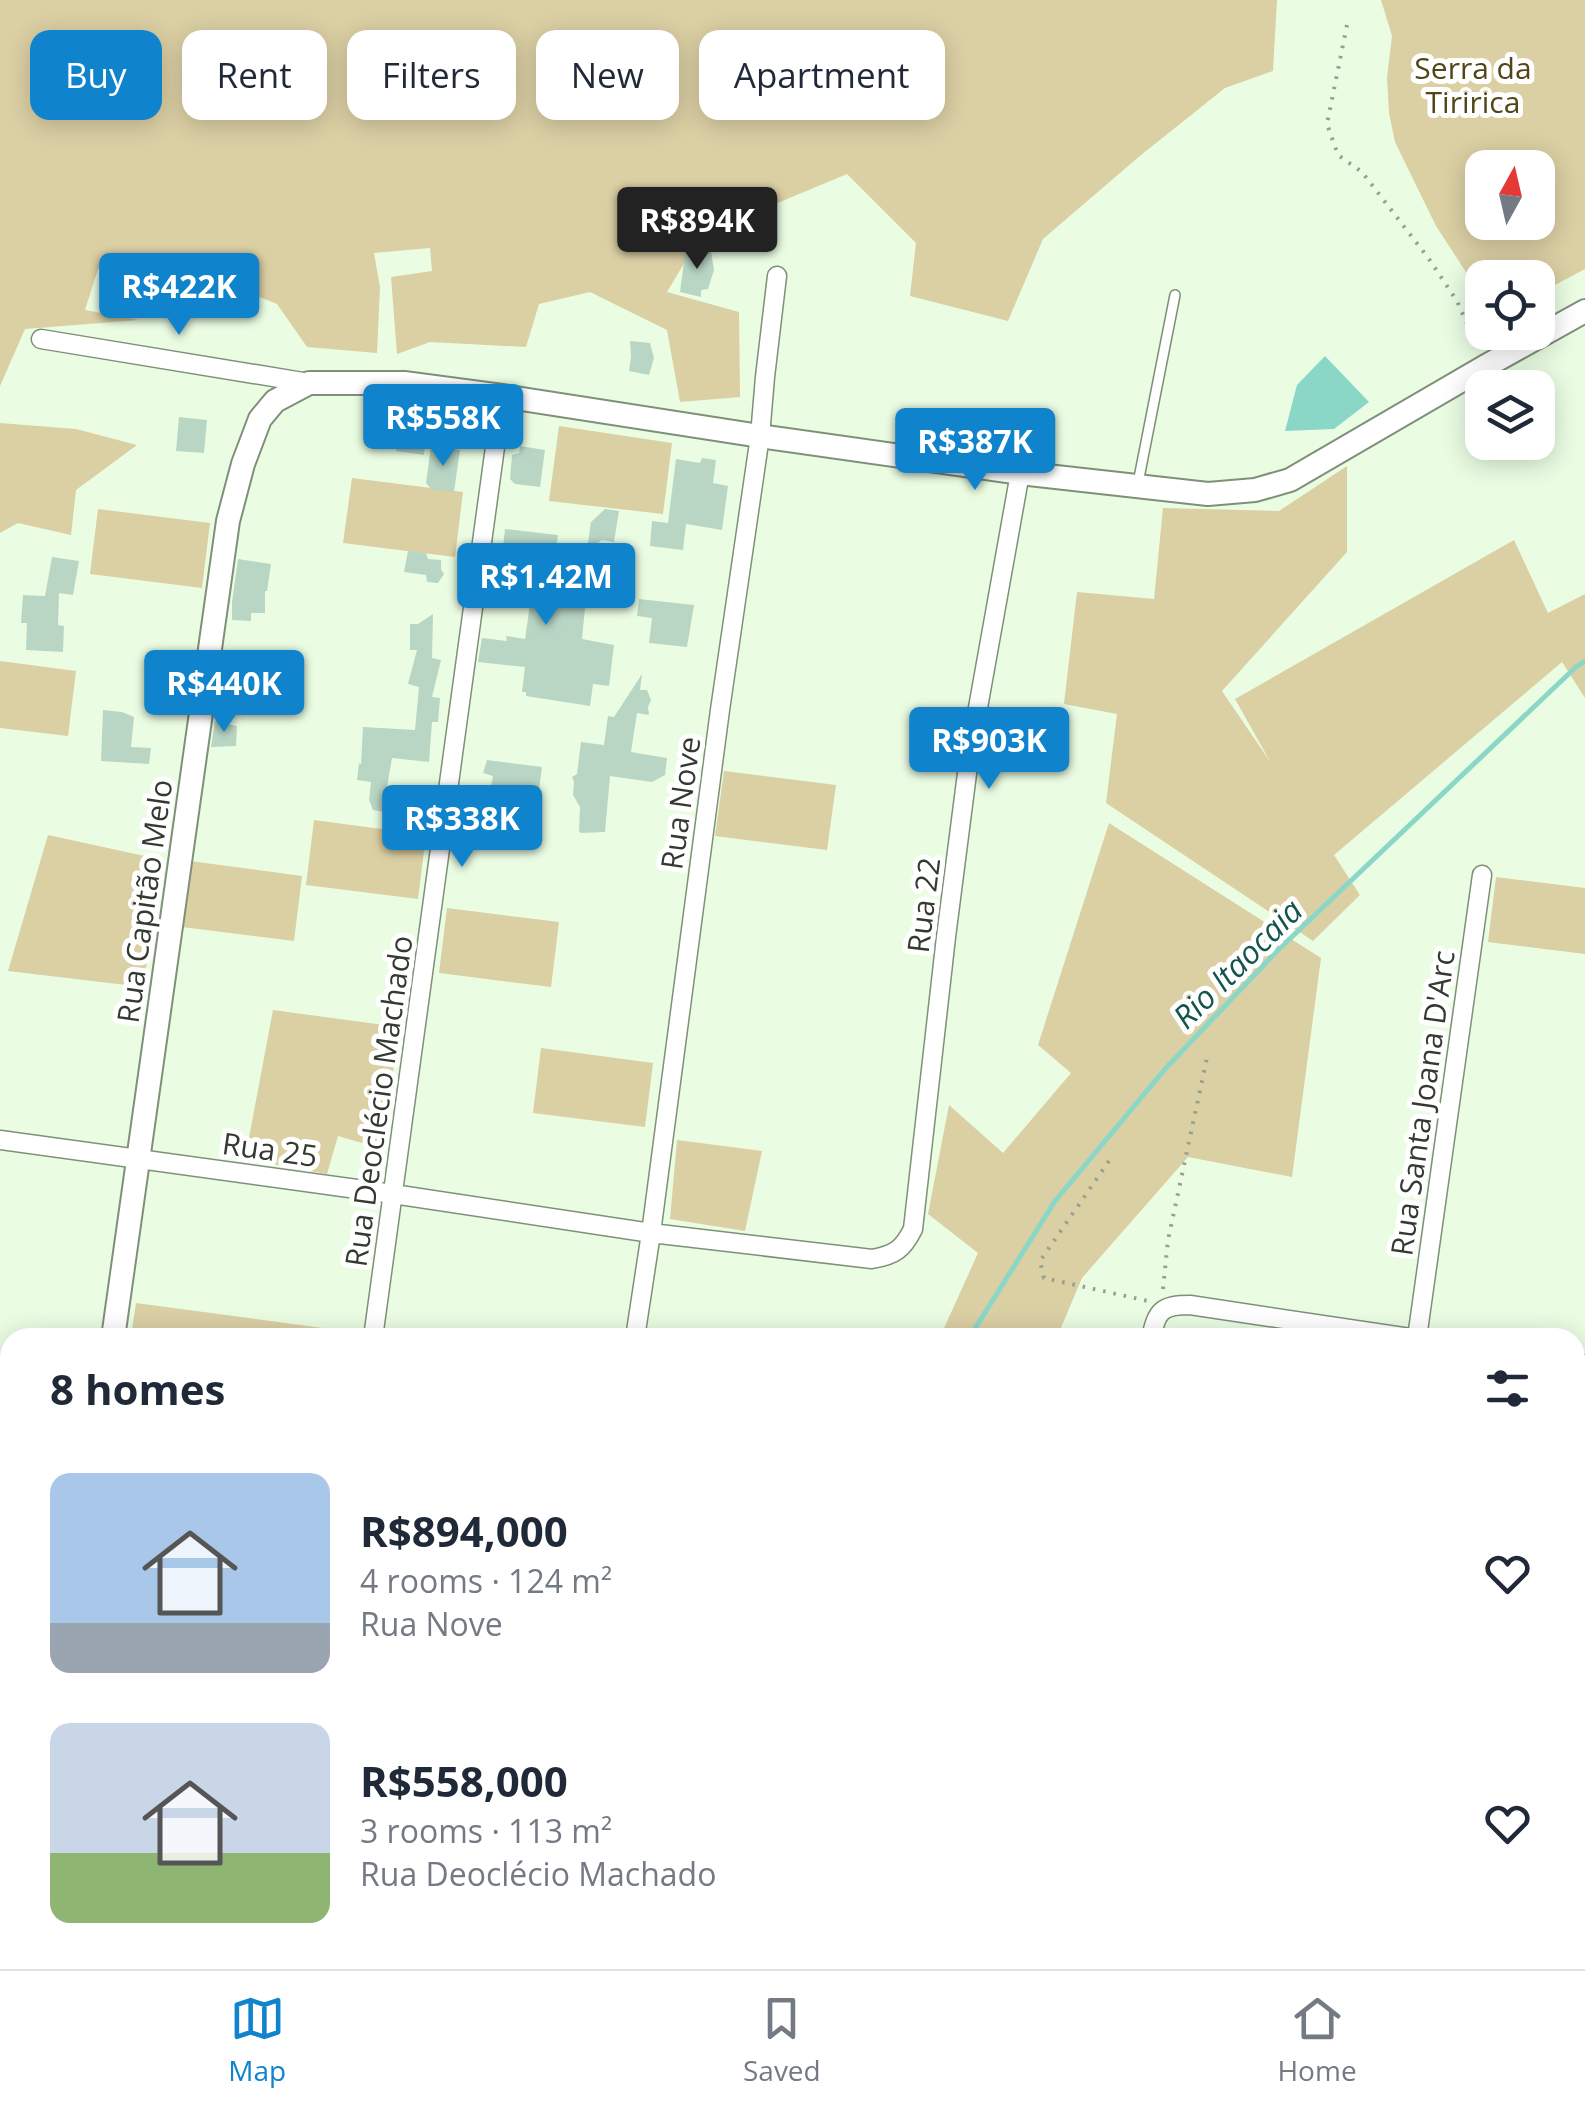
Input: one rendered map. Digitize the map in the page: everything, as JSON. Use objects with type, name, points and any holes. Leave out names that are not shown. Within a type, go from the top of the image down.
[{"type":"main road","points":[[309,384],[404,383],[1020,473],[1208,494],[1255,490],[1290,480],[1585,311]]},
{"type":"main road","name":"Rua Capitão Melo","points":[[114,1328],[228,522],[260,419],[275,401],[309,384]]},
{"type":"street","name":"Rua Nove","points":[[637,1328],[760,436],[777,276]]},
{"type":"street","points":[[40,339],[309,384]]},
{"type":"street","name":"Rua Deoclécio Machado","points":[[374,1328],[502,396]]},
{"type":"street","name":"Rua 22","points":[[651,1233],[872,1260],[892,1255],[904,1246],[914,1228],[969,758],[1020,473]]},
{"type":"street","name":"Rua Santa Joana D'Arc","points":[[1415,1328],[1482,876]]},
{"type":"street","name":"Rua 25","points":[[0,1140],[651,1233]]},
{"type":"street","points":[[1152,1328],[1162,1309],[1172,1305],[1346,1328]]},
{"type":"lane","points":[[1137,486],[1175,295]]},
{"type":"path","points":[[1347,25],[1327,124],[1338,155],[1362,172],[1429,259],[1457,301],[1486,366]]},
{"type":"path","points":[[1109,1161],[1040,1261],[1044,1278],[1162,1304],[1168,1240],[1208,1053]]},
{"type":"green space","points":[[0,0],[1277,0],[1273,71],[1225,88],[1043,239],[1008,321],[910,296],[916,243],[847,174],[701,235],[667,292],[739,312],[740,397],[680,402],[667,330],[590,292],[539,304],[526,347],[430,342],[397,354],[391,277],[432,271],[430,248],[374,253],[380,287],[377,353],[307,347],[277,304],[230,285],[98,269],[85,310],[139,320],[25,329],[0,386]]},
{"type":"green space","name":"Serra da Tiririca","points":[[1381,0],[1585,0],[1585,269],[1555,285],[1555,260],[1465,260],[1465,271],[1436,226],[1395,142],[1387,78],[1392,36]]},
{"type":"green space","points":[[0,423],[76,429],[137,445],[76,490],[71,535],[18,523],[0,533]]},
{"type":"green space","points":[[559,426],[672,443],[663,514],[549,501]]},
{"type":"green space","points":[[1347,466],[1347,552],[1222,691],[1271,763],[1235,699],[1514,540],[1548,613],[1585,594],[1585,698],[1562,662],[1334,855],[1360,895],[1313,941],[1106,803],[1117,714],[1064,704],[1077,592],[1154,599],[1163,508],[1279,511]]},
{"type":"green space","points":[[352,478],[463,492],[455,557],[343,543]]},
{"type":"green space","points":[[98,509],[210,523],[202,588],[90,574]]},
{"type":"green space","points":[[0,661],[76,671],[68,736],[0,728]]},
{"type":"green space","points":[[724,771],[836,785],[827,850],[715,836]]},
{"type":"green space","points":[[314,820],[426,835],[418,899],[306,885]]},
{"type":"green space","points":[[1109,823],[1321,958],[1292,1177],[1188,1157],[1082,1278],[1061,1328],[944,1328],[978,1253],[928,1214],[949,1105],[1003,1153],[1071,1073],[1038,1045]]},
{"type":"green space","points":[[48,835],[163,860],[143,987],[8,971]]},
{"type":"green space","points":[[190,861],[302,876],[294,941],[182,927]]},
{"type":"green space","points":[[1496,877],[1585,888],[1585,954],[1488,942]]},
{"type":"green space","points":[[447,908],[559,922],[551,987],[439,973]]},
{"type":"green space","points":[[273,1010],[399,1027],[383,1149],[338,1136],[327,1174],[245,1159]]},
{"type":"green space","points":[[541,1048],[653,1063],[645,1127],[533,1113]]},
{"type":"green space","points":[[677,1140],[762,1151],[745,1231],[670,1219]]},
{"type":"green space","points":[[136,1303],[322,1328],[132,1328]]},
{"type":"water","points":[[1325,356],[1369,402],[1334,429],[1285,431],[1297,385]]},
{"type":"building","points":[[686,247],[711,252],[714,270],[708,289],[701,290],[701,297],[680,292]]},
{"type":"building","points":[[186,294],[187,316],[151,318],[150,296]]},
{"type":"building","points":[[630,341],[650,343],[654,358],[649,375],[629,371]]},
{"type":"building","points":[[402,402],[430,405],[424,455],[396,451]]},
{"type":"building","points":[[179,417],[207,420],[204,453],[176,451]]},
{"type":"building","points":[[431,446],[460,450],[454,492],[431,489],[426,483]]},
{"type":"building","points":[[520,446],[545,450],[540,487],[515,484],[510,479],[512,455],[519,453]]},
{"type":"building","points":[[702,458],[716,460],[713,483],[728,486],[722,530],[686,524],[683,550],[650,546],[652,521],[668,523],[676,459],[700,463]]},
{"type":"building","points":[[605,509],[619,511],[614,542],[602,540],[587,550],[591,522]]},
{"type":"building","points":[[505,529],[558,535],[547,605],[585,608],[582,639],[614,645],[609,686],[593,684],[590,706],[526,696],[522,692],[525,667],[478,662],[482,638],[525,639],[531,597],[498,595]]},
{"type":"building","points":[[408,551],[441,560],[444,574],[438,583],[427,582],[426,575],[404,572]]},
{"type":"building","points":[[52,557],[79,561],[73,595],[59,593],[58,625],[64,626],[63,652],[26,650],[27,623],[21,623],[23,595],[45,596]]},
{"type":"building","points":[[238,559],[271,564],[265,613],[251,613],[251,621],[232,620]]},
{"type":"building","points":[[639,599],[694,605],[687,647],[649,643],[652,618],[637,616]]},
{"type":"building","points":[[433,614],[432,658],[441,660],[432,697],[440,698],[438,722],[432,722],[429,762],[392,758],[387,787],[417,790],[414,811],[407,816],[373,810],[369,800],[371,782],[357,780],[363,727],[415,730],[419,687],[408,684],[417,650],[410,650],[410,624],[418,624]]},
{"type":"building","points":[[642,674],[640,690],[647,690],[651,700],[649,715],[637,713],[631,752],[667,758],[665,775],[652,782],[610,776],[605,832],[581,833],[580,807],[573,795],[572,777],[577,774],[581,742],[604,745],[608,716],[614,717]]},
{"type":"building","points":[[103,710],[134,717],[131,747],[151,748],[149,764],[101,761]]},
{"type":"building","points":[[215,721],[237,726],[236,746],[211,747]]},
{"type":"building","points":[[487,760],[542,767],[538,798],[531,796],[531,805],[521,803],[514,841],[469,835],[472,800],[488,801],[493,776],[483,773]]},
{"type":"waterway","name":"Rio Itaocaia","points":[[975,1328],[1055,1201],[1165,1069],[1278,950],[1585,661]]}]
